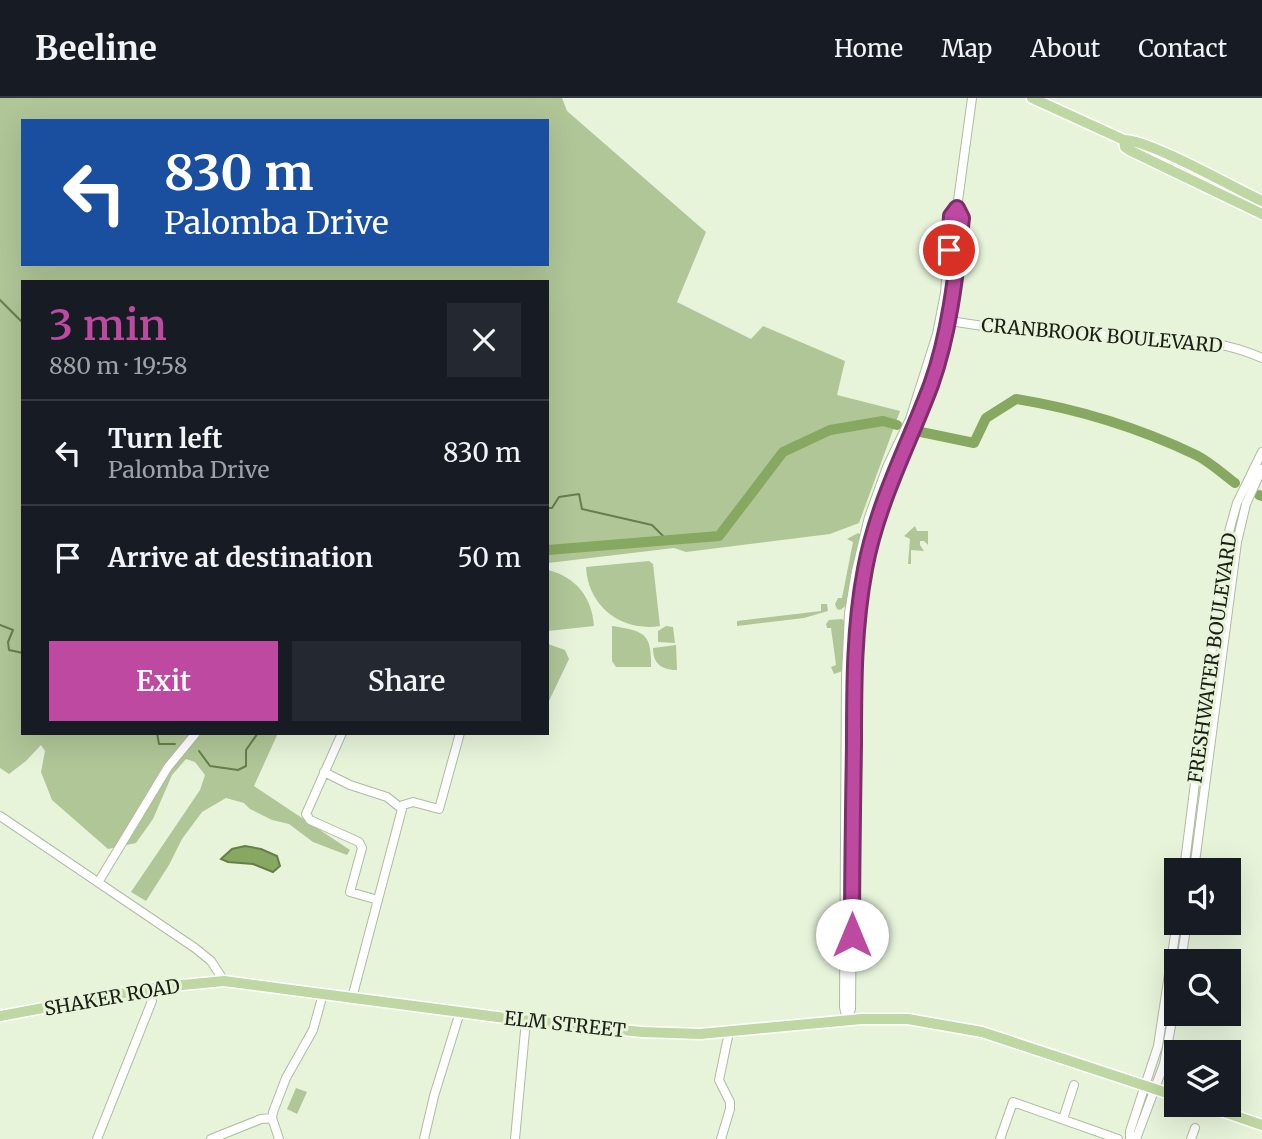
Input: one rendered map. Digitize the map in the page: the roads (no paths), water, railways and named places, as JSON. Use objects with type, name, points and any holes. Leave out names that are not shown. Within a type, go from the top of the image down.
[{"type":"main road","points":[[1032,98],[1124,140],[1133,140],[1149,147],[1262,201]]},
{"type":"main road","points":[[1124,140],[1125,147],[1131,151],[1262,214]]},
{"type":"main road","points":[[1190,179],[1216,179]]},
{"type":"main road","name":"ELM STREET","points":[[224,981],[460,1012],[642,1032],[698,1035],[848,1020],[908,1019],[967,1028],[1050,1052],[1164,1092]]},
{"type":"main road","name":"SHAKER ROAD","points":[[0,1017],[151,988],[224,981]]},
{"type":"main road","points":[[1239,1117],[1262,1125]]},
{"type":"street","points":[[848,1020],[844,1007],[846,676],[856,571],[872,525],[887,467],[932,382],[962,218],[957,208],[972,98]]},
{"type":"street","name":"CRANBROOK BOULEVARD","points":[[944,320],[1052,334],[1204,340],[1230,345],[1262,358]]},
{"type":"street","name":"FRESHWATER BOULEVARD","points":[[1186,858],[1230,523],[1262,452]]},
{"type":"street","name":"FRESHWATER BOULEVARD","points":[[1196,858],[1240,523],[1245,504],[1262,469]]},
{"type":"street","points":[[1217,610],[1227,611]]},
{"type":"street","points":[[848,1020],[851,1009],[853,613]]},
{"type":"street","points":[[99,881],[168,767],[194,735]]},
{"type":"street","points":[[341,735],[306,814],[310,820],[359,842],[362,848],[350,892],[378,900]]},
{"type":"street","points":[[400,806],[413,802],[439,809],[459,735]]},
{"type":"street","points":[[846,741],[854,735]]},
{"type":"street","points":[[324,772],[350,785],[387,797],[400,806],[402,813],[352,998]]},
{"type":"street","points":[[1195,784],[1205,786]]},
{"type":"street","points":[[0,816],[195,948],[211,961],[224,981]]},
{"type":"street","points":[[1136,1139],[1161,1034],[1175,935]]},
{"type":"street","points":[[97,1139],[152,1001],[151,988]]},
{"type":"street","points":[[279,1139],[272,1118],[286,1078],[316,1023],[323,994]]},
{"type":"street","points":[[424,1139],[434,1096],[460,1012]]},
{"type":"street","points":[[515,1139],[526,1020]]},
{"type":"street","points":[[1130,1139],[1130,1131],[1167,1052],[1171,1026]]},
{"type":"street","points":[[721,1139],[730,1109],[730,1102],[719,1080],[729,1032]]},
{"type":"street","points":[[1063,1119],[1074,1085]]},
{"type":"street","points":[[1000,1139],[1013,1102],[1063,1119],[1095,1135],[1118,1139]]},
{"type":"street","points":[[211,1139],[261,1119],[272,1118]]},
{"type":"street","points":[[1191,1139],[1195,1128]]},
{"type":"waterway","points":[[0,300],[21,321]]},
{"type":"waterway","points":[[921,432],[974,443],[986,418],[1016,399],[1085,414],[1153,436],[1201,458],[1235,483]]},
{"type":"waterway","points":[[549,550],[719,536],[783,452],[830,430],[883,421],[897,425]]},
{"type":"waterway","points":[[549,508],[552,508],[559,497],[579,494],[582,509],[652,525],[668,541]]},
{"type":"waterway","points":[[0,625],[13,630],[8,642],[9,650],[21,653]]},
{"type":"waterway","points":[[157,735],[159,744],[175,744]]},
{"type":"waterway","points":[[199,751],[210,766],[238,770],[246,766],[246,750],[257,735]]}]
